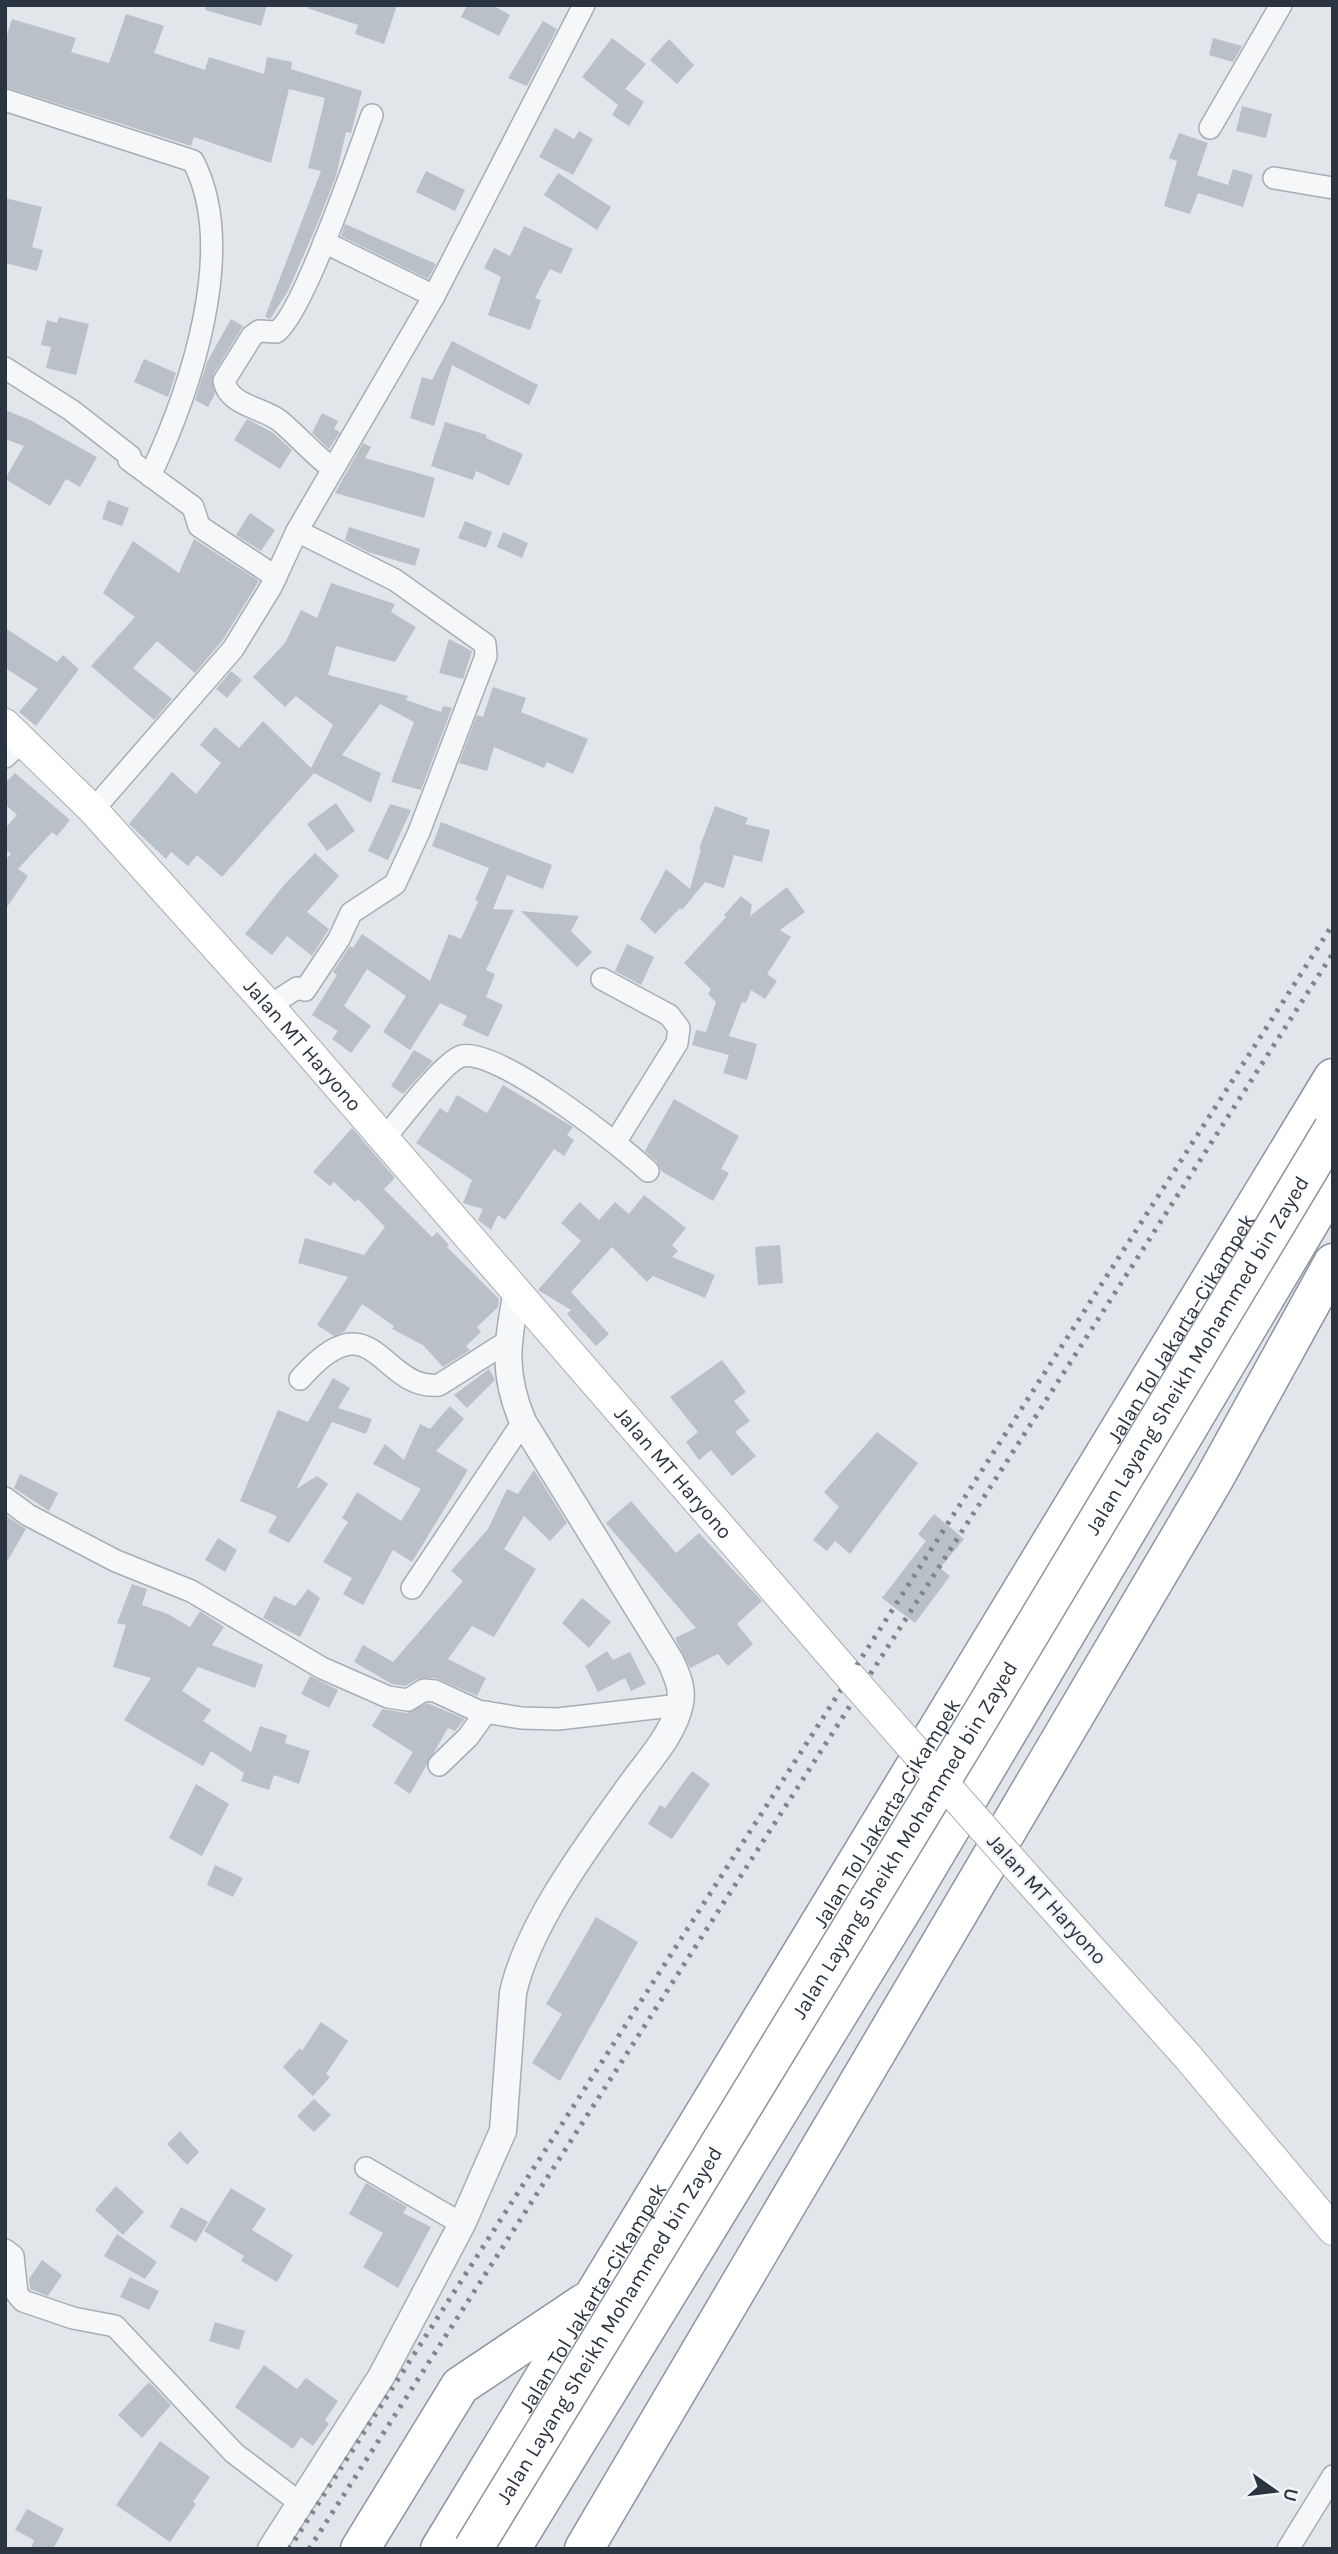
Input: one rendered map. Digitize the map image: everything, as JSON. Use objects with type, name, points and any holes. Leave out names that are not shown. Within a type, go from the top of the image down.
[{"type":"highway","name":"Jalan Tol Jakarta–Cikampek","points":[[440,2549],[1333,1078]]},
{"type":"highway","name":"Jalan Layang Sheikh Mohammed bin Zayed","points":[[473,2549],[978,1720],[1333,1129]]},
{"type":"highway","name":"Jalan Layang Sheikh Mohammed bin Zayed","points":[[499,2549],[1333,1173]]},
{"type":"highway","points":[[512,2549],[905,1905],[1333,1183]]},
{"type":"highway","points":[[584,2549],[1214,1479],[1333,1263]]},
{"type":"highway","points":[[360,2549],[460,2385],[593,2297]]},
{"type":"main road","name":"Jalan MT Haryono","points":[[11,741],[93,810],[270,1006],[852,1679],[1188,2057],[1333,2230]]},
{"type":"street","points":[[93,810],[233,649],[276,577],[297,531],[434,296],[584,5]]},
{"type":"street","points":[[1210,128],[1281,5]]},
{"type":"street","points":[[5,100],[193,161],[204,182],[209,200],[211,278],[186,388],[172,430],[150,476]]},
{"type":"street","points":[[333,470],[304,447],[279,420],[232,396],[226,390],[224,381],[252,336],[259,331],[276,332],[287,322],[324,242],[372,116]]},
{"type":"street","points":[[1274,178],[1333,188]]},
{"type":"street","points":[[324,242],[434,296]]},
{"type":"street","points":[[5,368],[71,410],[150,476],[193,507],[199,526],[276,577]]},
{"type":"street","points":[[270,1006],[297,988],[304,990],[340,939],[351,913],[395,884],[419,832],[486,656],[485,643],[395,580],[297,531]]},
{"type":"street","points":[[602,979],[669,1015],[679,1028],[677,1043],[616,1141]]},
{"type":"street","points":[[385,1138],[447,1066],[460,1056],[474,1056],[507,1068],[616,1141],[648,1171]]},
{"type":"street","points":[[271,2549],[381,2377],[462,2224],[506,2119],[513,1993],[517,1974],[568,1877],[671,1729],[680,1704],[681,1685],[671,1662],[523,1422],[507,1376],[508,1341],[517,1291]]},
{"type":"street","points":[[300,1379],[328,1351],[350,1344],[362,1344],[426,1386],[439,1385],[508,1341]]},
{"type":"street","points":[[412,1588],[523,1422]]},
{"type":"street","points":[[5,1498],[39,1520],[116,1561],[191,1591],[322,1668],[372,1691],[400,1700],[408,1700],[424,1690],[435,1691],[486,1712],[558,1719],[680,1704]]},
{"type":"street","points":[[439,1765],[468,1737],[486,1712]]},
{"type":"street","points":[[366,2168],[462,2224]]},
{"type":"street","points":[[5,2250],[13,2256],[17,2294],[23,2301],[73,2318],[115,2326],[234,2453],[300,2503]]},
{"type":"street","points":[[1288,2549],[1333,2476]]},
{"type":"building","points":[[206,5],[267,5],[261,26],[205,10]]},
{"type":"building","points":[[308,5],[397,5],[384,44],[355,34],[358,25],[307,8]]},
{"type":"building","points":[[467,5],[492,5],[510,15],[499,36],[461,17]]},
{"type":"building","points":[[126,14],[164,26],[154,53],[205,70],[209,57],[264,74],[267,57],[292,62],[291,69],[362,91],[351,133],[346,132],[336,176],[316,227],[288,291],[270,319],[265,317],[321,171],[308,168],[325,98],[289,89],[271,163],[194,137],[191,146],[5,87],[5,41],[12,19],[76,38],[71,52],[109,63]]},
{"type":"building","points":[[543,21],[557,29],[527,86],[508,78]]},
{"type":"building","points":[[612,38],[646,64],[625,89],[644,102],[629,126],[612,115],[618,105],[582,77]]},
{"type":"building","points":[[1213,38],[1242,46],[1233,62],[1209,55]]},
{"type":"building","points":[[669,39],[694,65],[677,84],[650,60]]},
{"type":"building","points":[[1242,106],[1272,114],[1266,138],[1236,131]]},
{"type":"building","points":[[555,128],[574,139],[579,131],[593,139],[573,175],[539,157]]},
{"type":"building","points":[[1179,133],[1208,143],[1197,175],[1228,185],[1233,169],[1253,175],[1243,207],[1198,193],[1190,214],[1164,206],[1177,161],[1169,158]]},
{"type":"building","points":[[426,171],[465,190],[455,211],[416,192]]},
{"type":"building","points":[[558,173],[611,207],[597,230],[544,195]]},
{"type":"building","points":[[5,198],[42,207],[32,247],[43,250],[37,271],[5,263]]},
{"type":"building","points":[[345,224],[436,264],[428,279],[341,236]]},
{"type":"building","points":[[524,226],[573,249],[561,274],[550,269],[535,298],[541,300],[530,330],[488,315],[501,277],[484,268],[494,248],[510,256]]},
{"type":"building","points":[[59,317],[89,324],[76,375],[46,368],[51,347],[41,345],[47,320],[57,323]]},
{"type":"building","points":[[231,319],[243,326],[213,375],[215,394],[208,407],[195,400],[207,362]]},
{"type":"building","points":[[452,341],[538,385],[529,405],[452,365],[434,426],[410,418],[422,377],[432,380]]},
{"type":"building","points":[[144,359],[176,373],[168,397],[134,382]]},
{"type":"building","points":[[5,410],[30,420],[97,457],[80,487],[66,479],[50,506],[5,479],[24,446],[5,439]]},
{"type":"building","points":[[322,413],[338,421],[334,429],[340,432],[329,449],[312,433]]},
{"type":"building","points":[[247,419],[272,432],[292,450],[280,469],[234,440]]},
{"type":"building","points":[[445,422],[487,435],[486,438],[523,454],[509,486],[476,471],[473,480],[431,466]]},
{"type":"building","points":[[363,443],[371,447],[365,458],[435,478],[424,518],[335,493]]},
{"type":"building","points":[[108,500],[129,508],[122,526],[102,519]]},
{"type":"building","points":[[250,513],[275,530],[261,551],[236,535]]},
{"type":"building","points":[[465,521],[492,532],[486,548],[458,538]]},
{"type":"building","points":[[349,527],[420,549],[415,566],[368,552],[345,540]]},
{"type":"building","points":[[503,532],[528,543],[522,558],[497,547]]},
{"type":"building","points":[[194,539],[259,581],[222,641],[195,673],[157,641],[133,668],[172,699],[154,720],[91,666],[135,617],[103,593],[133,541],[179,573]]},
{"type":"building","points":[[331,583],[395,604],[391,612],[416,627],[395,662],[336,646],[328,675],[408,696],[406,700],[441,712],[443,706],[452,708],[421,790],[391,782],[414,722],[380,704],[342,755],[381,773],[371,803],[314,773],[222,877],[197,855],[188,866],[171,852],[166,859],[129,824],[172,772],[196,794],[221,763],[200,745],[215,727],[239,748],[263,721],[311,768],[333,725],[296,696],[285,707],[253,677],[285,643],[301,610],[317,618]]},
{"type":"building","points":[[5,628],[57,662],[63,655],[79,669],[36,726],[19,712],[38,689],[5,668]]},
{"type":"building","points":[[449,639],[472,651],[463,679],[439,673]]},
{"type":"building","points":[[231,671],[242,680],[227,698],[216,689]]},
{"type":"building","points":[[493,687],[526,698],[521,712],[588,739],[573,774],[547,762],[544,768],[494,747],[487,771],[459,763],[477,715],[483,717]]},
{"type":"building","points":[[15,773],[70,820],[57,836],[52,832],[18,869],[28,876],[5,910],[5,860],[11,854],[5,849],[5,828],[17,815],[5,804],[5,783]]},
{"type":"building","points":[[336,803],[355,831],[327,851],[307,824]]},
{"type":"building","points":[[390,804],[411,810],[388,860],[368,851]]},
{"type":"building","points":[[715,806],[748,818],[745,824],[770,830],[762,862],[734,855],[724,888],[705,882],[682,910],[680,908],[655,934],[640,919],[666,869],[690,889],[699,849]]},
{"type":"building","points":[[441,822],[552,865],[543,889],[507,875],[493,909],[514,910],[486,970],[495,974],[486,997],[503,1005],[488,1037],[462,1025],[467,1016],[440,1003],[410,1050],[383,1032],[406,996],[367,969],[344,1006],[371,1026],[351,1053],[332,1039],[338,1031],[312,1015],[337,975],[333,972],[350,946],[353,948],[362,934],[430,981],[449,934],[461,939],[478,902],[475,900],[489,868],[432,846]]},
{"type":"building","points":[[315,853],[339,876],[307,912],[329,929],[312,956],[287,936],[272,955],[245,934],[284,885]]},
{"type":"building","points":[[787,887],[805,912],[780,930],[791,937],[767,974],[777,981],[765,999],[751,990],[746,1003],[742,1002],[729,1036],[757,1044],[747,1080],[723,1073],[729,1055],[692,1045],[696,1030],[706,1032],[716,1002],[708,994],[711,989],[684,963],[726,917],[724,915],[741,896],[752,905],[750,916]]},
{"type":"building","points":[[521,911],[579,916],[571,931],[592,952],[577,967]]},
{"type":"building","points":[[627,944],[654,957],[641,985],[615,971]]},
{"type":"building","points":[[414,1050],[433,1061],[403,1094],[391,1086]]},
{"type":"building","points":[[503,1085],[573,1127],[567,1135],[574,1140],[564,1156],[554,1149],[505,1220],[498,1215],[491,1230],[478,1220],[483,1209],[463,1203],[472,1180],[416,1143],[440,1108],[447,1113],[457,1095],[487,1113]]},
{"type":"building","points":[[674,1099],[739,1136],[721,1169],[729,1173],[713,1201],[661,1171],[657,1162],[645,1151]]},
{"type":"building","points":[[352,1128],[395,1178],[384,1189],[432,1237],[437,1232],[449,1245],[447,1247],[499,1299],[498,1307],[477,1327],[481,1332],[466,1346],[470,1350],[443,1367],[423,1345],[392,1329],[394,1326],[362,1304],[344,1332],[334,1336],[317,1325],[348,1277],[298,1263],[305,1238],[364,1255],[385,1227],[358,1199],[355,1202],[334,1182],[330,1186],[313,1172]]},
{"type":"building","points":[[644,1195],[686,1228],[672,1245],[678,1251],[672,1257],[715,1275],[705,1298],[653,1276],[647,1282],[612,1247],[571,1292],[609,1334],[596,1346],[567,1314],[571,1310],[538,1290],[581,1241],[561,1223],[580,1202],[599,1220],[615,1202],[629,1214]]},
{"type":"building","points":[[780,1245],[783,1283],[758,1285],[755,1247]]},
{"type":"building","points":[[722,1360],[746,1392],[734,1401],[750,1421],[735,1432],[756,1456],[732,1476],[711,1450],[699,1460],[686,1442],[698,1432],[670,1397]]},
{"type":"building","points":[[489,1369],[495,1380],[467,1408],[454,1395]]},
{"type":"building","points":[[333,1378],[350,1388],[338,1408],[372,1419],[366,1434],[332,1422],[296,1489],[317,1476],[328,1484],[289,1543],[268,1532],[277,1516],[240,1501],[278,1410],[308,1422]]},
{"type":"building","points":[[450,1406],[464,1419],[436,1451],[468,1470],[412,1562],[393,1550],[363,1605],[343,1594],[352,1578],[323,1562],[348,1522],[342,1518],[357,1492],[401,1521],[421,1489],[373,1464],[385,1444],[404,1460],[420,1424],[430,1429]]},
{"type":"building","points":[[877,1432],[918,1463],[850,1554],[835,1541],[827,1551],[813,1540],[839,1507],[824,1492]]},
{"type":"building","points":[[534,1470],[567,1523],[550,1541],[524,1516],[504,1549],[536,1569],[494,1637],[472,1626],[448,1659],[486,1678],[477,1696],[436,1678],[418,1679],[405,1686],[392,1684],[354,1662],[363,1645],[393,1662],[463,1581],[451,1571],[488,1529],[507,1489],[518,1494]]},
{"type":"building","points":[[20,1474],[58,1493],[49,1511],[14,1488]]},
{"type":"building","points":[[631,1501],[676,1553],[699,1533],[762,1601],[737,1624],[753,1644],[728,1666],[718,1654],[690,1668],[675,1638],[696,1628],[606,1523]]},
{"type":"building","points":[[934,1514],[964,1539],[940,1568],[950,1576],[915,1623],[882,1598],[926,1541],[918,1534]]},
{"type":"building","points":[[5,1515],[26,1529],[5,1565]]},
{"type":"building","points":[[218,1538],[237,1550],[225,1572],[205,1560]]},
{"type":"building","points":[[132,1584],[147,1589],[142,1605],[168,1614],[190,1627],[200,1611],[224,1627],[212,1645],[263,1665],[255,1688],[198,1667],[182,1691],[211,1710],[203,1721],[251,1752],[260,1726],[287,1735],[285,1743],[310,1751],[299,1784],[274,1775],[269,1790],[241,1781],[244,1773],[211,1751],[203,1766],[124,1720],[151,1678],[113,1667],[126,1625],[117,1623]]},
{"type":"building","points":[[308,1589],[320,1598],[300,1637],[263,1618],[274,1596],[295,1606]]},
{"type":"building","points":[[582,1598],[611,1622],[589,1648],[562,1623]]},
{"type":"building","points":[[607,1651],[613,1660],[630,1652],[646,1684],[631,1691],[625,1678],[598,1692],[585,1666]]},
{"type":"building","points":[[310,1676],[338,1690],[329,1708],[301,1694]]},
{"type":"building","points":[[427,1703],[465,1719],[455,1731],[448,1728],[410,1794],[394,1783],[413,1752],[372,1726],[382,1709],[407,1713]]},
{"type":"building","points":[[692,1771],[710,1784],[672,1839],[648,1824],[660,1805],[665,1808]]},
{"type":"building","points":[[196,1784],[229,1804],[202,1856],[169,1838]]},
{"type":"building","points":[[215,1865],[243,1878],[233,1897],[207,1885]]},
{"type":"building","points":[[596,1917],[638,1942],[560,2081],[532,2063],[562,2014],[546,2004]]},
{"type":"building","points":[[321,2022],[348,2041],[326,2074],[330,2077],[313,2096],[283,2067],[300,2048],[302,2051]]},
{"type":"building","points":[[314,2099],[331,2115],[314,2132],[297,2116]]},
{"type":"building","points":[[180,2131],[199,2152],[187,2165],[167,2144]]},
{"type":"building","points":[[366,2183],[407,2207],[403,2213],[431,2227],[398,2288],[363,2267],[383,2233],[349,2214]]},
{"type":"building","points":[[116,2186],[144,2212],[123,2235],[95,2210]]},
{"type":"building","points":[[231,2188],[266,2209],[252,2230],[293,2255],[277,2282],[241,2261],[244,2256],[204,2231]]},
{"type":"building","points":[[181,2207],[208,2222],[196,2242],[170,2227]]},
{"type":"building","points":[[117,2234],[157,2262],[145,2279],[104,2256]]},
{"type":"building","points":[[42,2260],[62,2275],[48,2296],[30,2289],[29,2279]]},
{"type":"building","points":[[130,2277],[159,2291],[149,2310],[120,2297]]},
{"type":"building","points":[[215,2322],[245,2331],[239,2350],[209,2341]]},
{"type":"building","points":[[264,2365],[297,2389],[306,2378],[338,2401],[325,2420],[329,2424],[313,2446],[301,2437],[293,2449],[235,2407]]},
{"type":"building","points":[[149,2382],[171,2405],[142,2438],[118,2415]]},
{"type":"building","points":[[160,2441],[210,2477],[193,2502],[196,2504],[170,2542],[116,2505]]},
{"type":"building","points":[[27,2509],[64,2529],[53,2549],[31,2549],[34,2540],[15,2530]]},
{"type":"railway","points":[[289,2549],[1333,924]]},
{"type":"railway","points":[[309,2549],[1333,953]]}]
